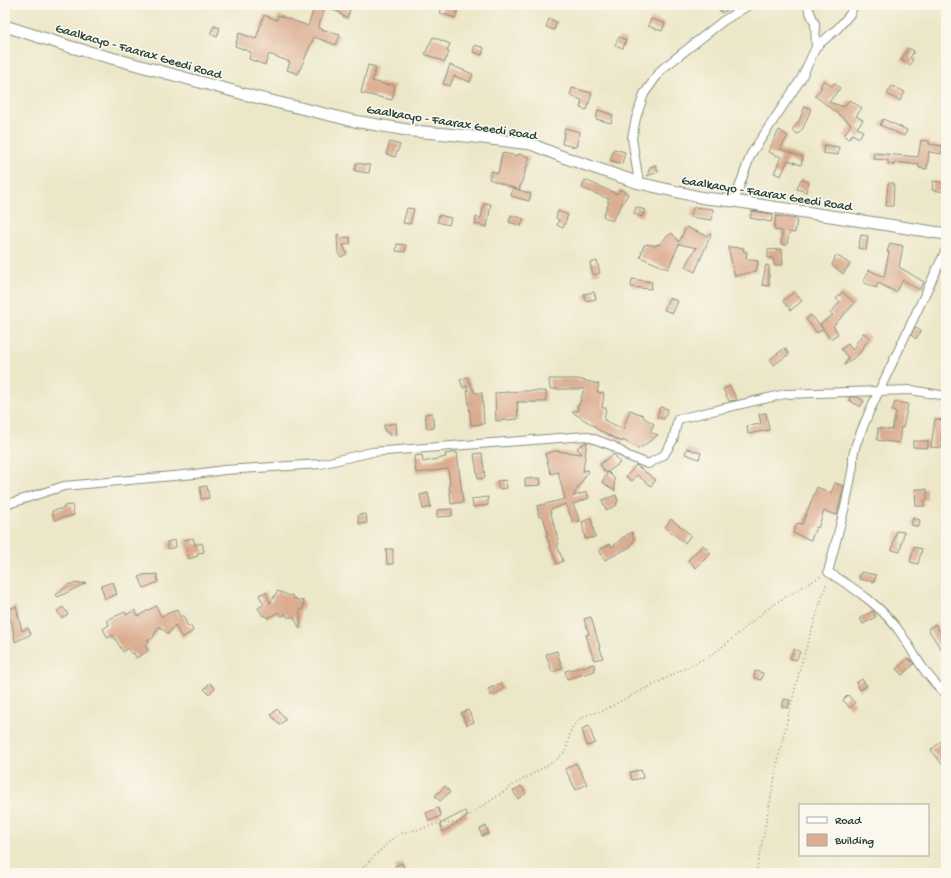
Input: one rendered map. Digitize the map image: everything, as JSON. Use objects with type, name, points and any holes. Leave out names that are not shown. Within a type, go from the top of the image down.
[{"type":"main road","name":"Gaalkacyo - Faarax Geedi Road","points":[[5,26],[71,47],[255,97],[354,121],[413,132],[457,135],[531,144],[563,157],[639,183],[704,198],[946,234]]},
{"type":"street","points":[[639,183],[632,138],[636,118],[644,94],[662,69],[723,21],[749,5]]},
{"type":"street","points":[[807,5],[815,24],[816,47]]},
{"type":"street","points":[[734,202],[751,154],[801,79],[816,47],[838,28],[850,14],[854,5]]},
{"type":"street","points":[[946,250],[879,391],[856,444],[852,456],[853,466],[846,503],[828,572],[854,587],[884,612],[902,634],[919,663],[946,701]]},
{"type":"street","points":[[5,505],[64,486],[224,470],[321,464],[372,452],[586,436],[613,446],[628,456],[648,464],[664,455],[673,440],[678,419],[785,394],[911,390],[946,396]]},
{"type":"street","points":[[934,684],[946,694]]},
{"type":"path","points":[[357,873],[392,839],[405,832],[439,823],[458,823],[512,786],[556,760],[566,751],[571,730],[579,720],[590,714],[602,711],[711,655],[723,647],[762,613],[785,597],[828,572]]},
{"type":"path","points":[[756,873],[782,741],[802,661],[826,584],[828,572]]},
{"type":"building","points":[[315,5],[338,5],[350,10],[347,18],[341,15],[341,13],[325,7],[318,28],[340,35],[336,45],[314,37],[298,74],[287,70],[290,62],[269,54],[265,65],[249,59],[251,52],[235,46],[239,33],[256,39],[264,15],[277,20],[278,15],[308,26]]},
{"type":"building","points":[[443,5],[458,9],[455,18],[440,13]]},
{"type":"building","points":[[717,5],[735,5],[722,13]]},
{"type":"building","points":[[549,19],[557,22],[554,30],[546,27]]},
{"type":"building","points":[[651,19],[665,23],[662,31],[648,26]]},
{"type":"building","points":[[214,26],[220,28],[217,37],[210,34]]},
{"type":"building","points":[[433,37],[450,44],[445,62],[425,54]]},
{"type":"building","points":[[619,37],[626,40],[623,48],[615,45]]},
{"type":"building","points":[[475,45],[484,48],[482,55],[473,52]]},
{"type":"building","points":[[908,48],[914,51],[910,58],[913,59],[910,65],[901,60]]},
{"type":"building","points":[[368,65],[376,67],[372,81],[395,85],[392,100],[361,93]]},
{"type":"building","points":[[450,65],[473,74],[470,82],[454,76],[450,86],[443,84]]},
{"type":"building","points":[[824,80],[832,86],[834,83],[840,88],[829,102],[844,107],[849,100],[862,108],[856,116],[863,120],[857,128],[863,131],[859,138],[852,134],[849,139],[844,136],[851,124],[815,96],[822,87],[820,86]]},
{"type":"building","points":[[892,86],[905,92],[900,101],[887,94]]},
{"type":"building","points":[[572,88],[592,93],[587,110],[580,108],[582,100],[570,96]]},
{"type":"building","points":[[805,106],[811,109],[803,128],[798,134],[792,130],[799,121]]},
{"type":"building","points":[[598,110],[613,115],[611,123],[596,119]]},
{"type":"building","points":[[883,119],[907,130],[904,136],[880,125]]},
{"type":"building","points":[[565,128],[580,132],[576,147],[562,144]]},
{"type":"building","points":[[779,130],[788,136],[780,149],[803,157],[801,165],[788,160],[781,176],[774,173],[781,157],[768,152]]},
{"type":"building","points":[[921,140],[929,141],[929,144],[943,146],[941,154],[929,151],[927,169],[919,168],[919,165],[895,162],[894,165],[888,164],[888,160],[873,159],[874,153],[918,157]]},
{"type":"building","points":[[390,142],[400,145],[395,157],[386,154]]},
{"type":"building","points":[[824,145],[839,147],[838,155],[823,153]]},
{"type":"building","points":[[614,149],[625,152],[622,164],[610,160]]},
{"type":"building","points":[[502,153],[518,156],[518,154],[530,157],[519,190],[489,179],[492,171],[498,174]]},
{"type":"building","points":[[356,163],[370,165],[369,173],[355,171]]},
{"type":"building","points":[[655,165],[658,172],[647,176],[650,167]]},
{"type":"building","points":[[801,179],[809,182],[806,192],[797,189]]},
{"type":"building","points":[[585,180],[617,194],[620,189],[628,194],[612,221],[603,216],[609,202],[607,201],[609,199],[582,188]]},
{"type":"building","points":[[933,181],[946,183],[946,192],[932,190]]},
{"type":"building","points":[[888,183],[894,183],[893,206],[886,206]]},
{"type":"building","points":[[513,188],[531,194],[529,201],[511,196]]},
{"type":"building","points":[[484,203],[491,204],[487,227],[475,224],[476,217],[481,218]]},
{"type":"building","points":[[636,207],[645,210],[642,217],[634,214]]},
{"type":"building","points":[[694,207],[713,209],[712,220],[690,217]]},
{"type":"building","points":[[407,208],[414,209],[410,224],[403,223]]},
{"type":"building","points":[[558,211],[568,215],[563,228],[557,225],[559,220],[556,218]]},
{"type":"building","points":[[752,211],[773,214],[771,222],[750,218]]},
{"type":"building","points":[[439,215],[451,218],[449,225],[437,222]]},
{"type":"building","points":[[511,215],[524,219],[521,226],[509,222]]},
{"type":"building","points":[[776,216],[797,219],[795,233],[789,232],[787,245],[781,244],[782,231],[774,230]]},
{"type":"building","points":[[686,227],[707,236],[710,233],[711,234],[695,272],[685,267],[697,248],[679,244],[668,269],[640,257],[644,245],[659,245],[672,233],[679,242]]},
{"type":"building","points":[[338,234],[340,238],[350,237],[350,244],[343,245],[347,254],[341,257],[338,253]]},
{"type":"building","points":[[861,235],[868,236],[866,250],[858,248]]},
{"type":"building","points":[[890,243],[903,246],[899,267],[924,282],[919,290],[903,280],[896,292],[878,283],[876,288],[863,282],[869,270],[884,277],[889,252],[887,252]]},
{"type":"building","points":[[397,244],[406,245],[405,252],[396,251]]},
{"type":"building","points":[[728,247],[744,248],[743,251],[747,252],[746,259],[758,261],[756,271],[735,276]]},
{"type":"building","points":[[782,249],[783,265],[774,265],[773,258],[768,258],[768,250]]},
{"type":"building","points":[[836,255],[850,264],[843,274],[832,265]]},
{"type":"building","points":[[597,261],[600,273],[593,275],[590,263]]},
{"type":"building","points":[[766,265],[769,266],[769,286],[762,285]]},
{"type":"building","points":[[632,279],[652,282],[651,289],[631,287]]},
{"type":"building","points":[[594,292],[596,299],[586,301],[584,294]]},
{"type":"building","points":[[794,292],[802,301],[791,310],[783,301]]},
{"type":"building","points":[[842,292],[855,303],[833,326],[838,334],[830,339],[820,324],[833,315],[830,313],[840,302],[836,299]]},
{"type":"building","points":[[669,298],[678,301],[673,313],[664,310]]},
{"type":"building","points":[[811,315],[823,329],[817,333],[806,319]]},
{"type":"building","points":[[915,327],[921,331],[916,339],[911,335]]},
{"type":"building","points":[[863,333],[870,337],[859,354],[844,365],[848,358],[841,349],[848,344],[852,350]]},
{"type":"building","points":[[785,348],[789,354],[774,365],[770,359]]},
{"type":"building","points":[[467,377],[475,393],[482,393],[484,424],[471,425],[467,386],[463,388],[460,380]]},
{"type":"building","points":[[549,379],[578,379],[599,384],[597,392],[604,393],[602,408],[606,408],[604,420],[623,429],[630,410],[643,415],[643,417],[654,424],[650,432],[658,435],[639,449],[623,440],[622,442],[595,428],[596,427],[572,412],[578,410],[577,406],[579,405],[584,389],[550,389]]},
{"type":"building","points":[[730,386],[737,400],[729,401],[723,389]]},
{"type":"building","points":[[546,391],[546,402],[517,402],[518,419],[496,421],[495,393]]},
{"type":"building","points":[[850,397],[858,397],[864,401],[860,407],[849,400]]},
{"type":"building","points":[[895,402],[908,404],[903,428],[901,427],[899,443],[877,440],[878,428],[892,430],[896,412],[892,411]]},
{"type":"building","points":[[660,407],[668,409],[664,419],[657,417]]},
{"type":"building","points":[[432,413],[434,428],[427,429],[425,414]]},
{"type":"building","points":[[766,413],[769,430],[748,434],[747,426],[761,424],[759,414]]},
{"type":"building","points":[[935,419],[946,420],[946,428],[943,427],[941,441],[946,441],[946,448],[931,447]]},
{"type":"building","points":[[396,423],[397,434],[389,435],[388,432],[385,432],[384,425]]},
{"type":"building","points":[[913,441],[928,441],[928,448],[913,447]]},
{"type":"building","points":[[586,442],[583,471],[589,470],[573,496],[587,492],[589,498],[573,504],[580,521],[573,523],[566,504],[550,510],[559,544],[557,545],[563,561],[557,564],[546,535],[548,535],[543,516],[539,517],[537,506],[565,499],[558,472],[551,474],[545,454],[555,451],[582,454],[577,448]]},
{"type":"building","points":[[687,448],[701,453],[699,459],[685,454]]},
{"type":"building","points":[[457,452],[463,502],[451,504],[448,469],[416,473],[414,456],[422,455],[423,462],[446,457],[445,454]]},
{"type":"building","points":[[482,453],[485,478],[478,479],[474,454]]},
{"type":"building","points":[[614,454],[620,463],[608,472],[605,472],[600,464]]},
{"type":"building","points":[[636,465],[656,480],[651,486],[637,475],[632,481],[626,477]]},
{"type":"building","points":[[608,472],[614,478],[615,491],[602,482]]},
{"type":"building","points":[[540,478],[541,485],[525,486],[525,479]]},
{"type":"building","points":[[506,480],[507,488],[499,489],[497,481]]},
{"type":"building","points":[[835,483],[844,486],[837,515],[824,511],[818,528],[816,527],[811,540],[793,533],[797,523],[802,524],[817,487],[831,493]]},
{"type":"building","points":[[207,486],[209,498],[201,499],[200,487]]},
{"type":"building","points":[[915,489],[927,489],[927,500],[924,500],[924,506],[916,506]]},
{"type":"building","points":[[428,493],[431,507],[423,509],[420,495]]},
{"type":"building","points":[[616,495],[618,502],[616,503],[617,505],[606,510],[602,500]]},
{"type":"building","points":[[488,497],[488,505],[473,507],[472,499]]},
{"type":"building","points":[[72,505],[74,515],[54,520],[52,511],[64,508],[64,506]]},
{"type":"building","points":[[452,509],[452,516],[437,517],[437,510]]},
{"type":"building","points":[[366,514],[367,523],[359,524],[358,515]]},
{"type":"building","points":[[591,518],[595,537],[585,539],[582,522]]},
{"type":"building","points":[[913,518],[920,520],[919,527],[911,525]]},
{"type":"building","points":[[671,519],[691,535],[685,543],[665,527]]},
{"type":"building","points":[[896,531],[904,532],[900,552],[892,550]]},
{"type":"building","points":[[632,532],[634,540],[630,547],[605,560],[599,550],[610,544],[612,547]]},
{"type":"building","points":[[193,538],[195,545],[202,543],[204,552],[197,553],[198,556],[189,559],[184,540]]},
{"type":"building","points":[[175,540],[176,547],[168,549],[167,542]]},
{"type":"building","points":[[703,545],[711,553],[696,568],[688,560]]},
{"type":"building","points":[[914,547],[922,549],[918,564],[910,562]]},
{"type":"building","points":[[386,549],[393,549],[393,564],[387,564]]},
{"type":"building","points":[[861,572],[876,575],[874,582],[859,579]]},
{"type":"building","points":[[157,574],[158,582],[144,588],[139,577],[143,575]]},
{"type":"building","points":[[113,582],[117,594],[105,599],[101,586]]},
{"type":"building","points":[[86,583],[58,597],[56,595],[69,584]]},
{"type":"building","points":[[278,591],[290,596],[292,595],[294,599],[296,598],[297,600],[304,601],[303,610],[300,609],[300,629],[294,617],[287,617],[286,614],[281,616],[279,612],[267,618],[265,615],[263,616],[258,608],[264,604],[259,595],[266,592],[270,603]]},
{"type":"building","points":[[16,606],[22,631],[28,628],[31,634],[15,642],[12,623],[6,611]]},
{"type":"building","points":[[156,606],[161,616],[177,610],[180,617],[183,615],[188,627],[190,625],[193,631],[182,638],[175,625],[168,634],[159,626],[153,638],[147,640],[149,643],[145,645],[148,651],[136,658],[134,653],[131,654],[128,648],[123,652],[113,635],[108,638],[103,629],[109,625],[107,620],[125,612],[126,615],[135,610],[138,616]]},
{"type":"building","points":[[63,607],[68,614],[62,618],[57,611]]},
{"type":"building","points":[[873,611],[876,617],[863,624],[860,618]]},
{"type":"building","points":[[591,617],[603,658],[594,660],[586,635],[589,634],[584,619]]},
{"type":"building","points":[[935,624],[946,641],[946,657],[928,629]]},
{"type":"building","points":[[794,649],[800,652],[796,660],[790,658]]},
{"type":"building","points":[[557,651],[562,668],[552,672],[546,654]]},
{"type":"building","points":[[908,658],[914,664],[902,675],[896,669]]},
{"type":"building","points":[[594,664],[595,671],[567,679],[565,671]]},
{"type":"building","points":[[755,671],[763,673],[761,680],[754,678]]},
{"type":"building","points":[[862,679],[867,686],[860,690],[856,683]]},
{"type":"building","points":[[210,683],[215,688],[209,694],[204,689]]},
{"type":"building","points":[[501,683],[504,689],[491,696],[488,689]]},
{"type":"building","points":[[848,695],[855,703],[850,708],[843,700]]},
{"type":"building","points":[[784,699],[790,700],[788,708],[782,707]]},
{"type":"building","points":[[277,709],[286,719],[280,725],[271,715]]},
{"type":"building","points":[[468,710],[474,722],[467,725],[461,713]]},
{"type":"building","points":[[589,726],[595,743],[587,746],[582,729]]},
{"type":"building","points":[[946,737],[946,769],[931,750]]},
{"type":"building","points":[[576,763],[587,784],[576,790],[565,769]]},
{"type":"building","points":[[641,770],[643,778],[632,780],[630,772]]},
{"type":"building","points":[[445,786],[450,792],[440,801],[435,796]]},
{"type":"building","points":[[521,786],[526,793],[518,799],[513,791]]},
{"type":"building","points":[[438,808],[441,816],[429,821],[426,813]]},
{"type":"building","points":[[465,811],[468,816],[443,832],[440,824]]},
{"type":"building","points":[[486,826],[489,834],[482,836],[480,829]]},
{"type":"building","points":[[402,863],[405,871],[397,873],[395,866]]}]
